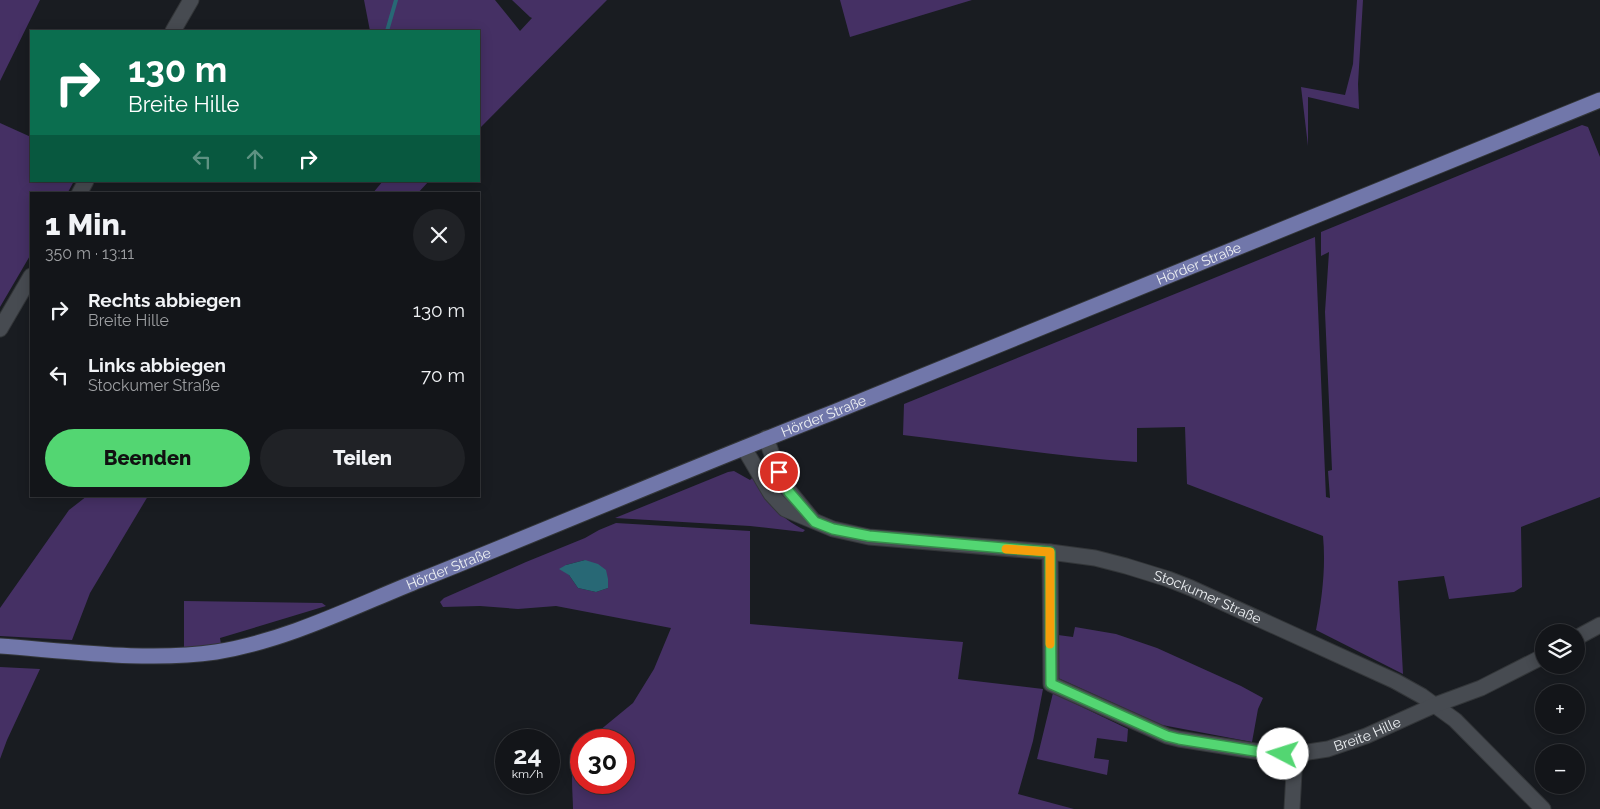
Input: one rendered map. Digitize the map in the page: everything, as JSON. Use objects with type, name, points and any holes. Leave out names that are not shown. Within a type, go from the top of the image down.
[{"type":"main road","name":"Hörder Straße","points":[[0,646],[161,656],[216,652],[258,643],[326,618],[1600,100]]},
{"type":"street","points":[[173,30],[191,0]]},
{"type":"street","points":[[0,329],[30,278]]},
{"type":"street","points":[[766,438],[775,463],[789,492],[815,522]]},
{"type":"street","name":"Stockumer Straße","points":[[744,448],[766,485],[785,509],[833,529],[869,536],[1050,552],[1095,558],[1126,566],[1168,579],[1395,681],[1435,705],[1455,720],[1543,809]]},
{"type":"street","name":"Breite Hille","points":[[1050,552],[1051,684],[1167,736],[1179,739],[1267,753],[1295,754],[1328,749],[1481,688],[1535,661]]},
{"type":"street","points":[[1585,634],[1600,626]]},
{"type":"street","points":[[1292,809],[1295,754]]},
{"type":"shaded area","points":[[0,0],[40,0],[0,81]]},
{"type":"shaded area","points":[[364,0],[495,0],[520,31],[532,18],[512,0],[607,0],[480,128],[480,30],[370,30]]},
{"type":"shaded area","points":[[840,0],[972,0],[850,37]]},
{"type":"shaded area","points":[[1357,0],[1363,0],[1358,84],[1359,109],[1308,97],[1308,146],[1301,87],[1345,95],[1353,64]]},
{"type":"shaded area","points":[[0,123],[30,137],[30,182],[73,182],[68,192],[30,192],[30,256],[0,307]]},
{"type":"shaded area","points":[[1582,125],[1588,127],[1600,157],[1600,497],[1521,527],[1522,587],[1514,592],[1449,599],[1444,576],[1398,581],[1403,674],[1316,630],[1323,583],[1323,536],[1187,484],[1185,427],[1137,428],[1137,462],[1049,454],[903,435],[904,404],[1315,237],[1326,497],[1330,498],[1328,471],[1332,470],[1325,312],[1329,252],[1321,256],[1321,232]]},
{"type":"shaded area","points":[[382,182],[428,182],[419,192],[374,192]]},
{"type":"shaded area","points":[[734,471],[750,480],[753,477],[774,508],[788,520],[805,530],[803,532],[750,526],[615,518],[728,472]]},
{"type":"shaded area","points":[[86,497],[147,497],[90,593],[72,640],[0,636],[0,608],[69,510]]},
{"type":"shaded area","points":[[616,523],[750,531],[750,624],[963,642],[958,679],[1043,689],[1033,741],[1018,794],[1074,809],[573,809],[572,794],[635,794],[635,729],[601,729],[633,703],[654,669],[671,628],[556,606],[518,609],[480,606],[443,607],[440,602],[444,598]],"holes":[[[585,560],[608,588],[596,592],[578,588],[569,575],[566,565]]]},
{"type":"shaded area","points":[[184,601],[322,603],[326,606],[220,638],[221,644],[184,648]]},
{"type":"shaded area","points":[[1075,627],[1116,634],[1157,648],[1263,698],[1258,709],[1252,742],[1162,725],[1058,678],[1058,635],[1073,637]]},
{"type":"shaded area","points":[[0,667],[40,669],[0,759]]},
{"type":"shaded area","points":[[1053,693],[1128,729],[1127,742],[1097,738],[1094,758],[1109,760],[1107,775],[1037,759]]},
{"type":"water","points":[[585,560],[598,564],[606,570],[608,588],[596,592],[578,588],[569,575],[559,569]]},
{"type":"waterway","points":[[387,30],[396,0]]},
{"type":"slow traffic","points":[[1006,549],[1050,552],[1050,644]]},
{"type":"route","points":[[779,472],[789,492],[815,522],[833,529],[869,536],[1050,552],[1051,684],[1167,736],[1253,751],[1283,754]]}]
